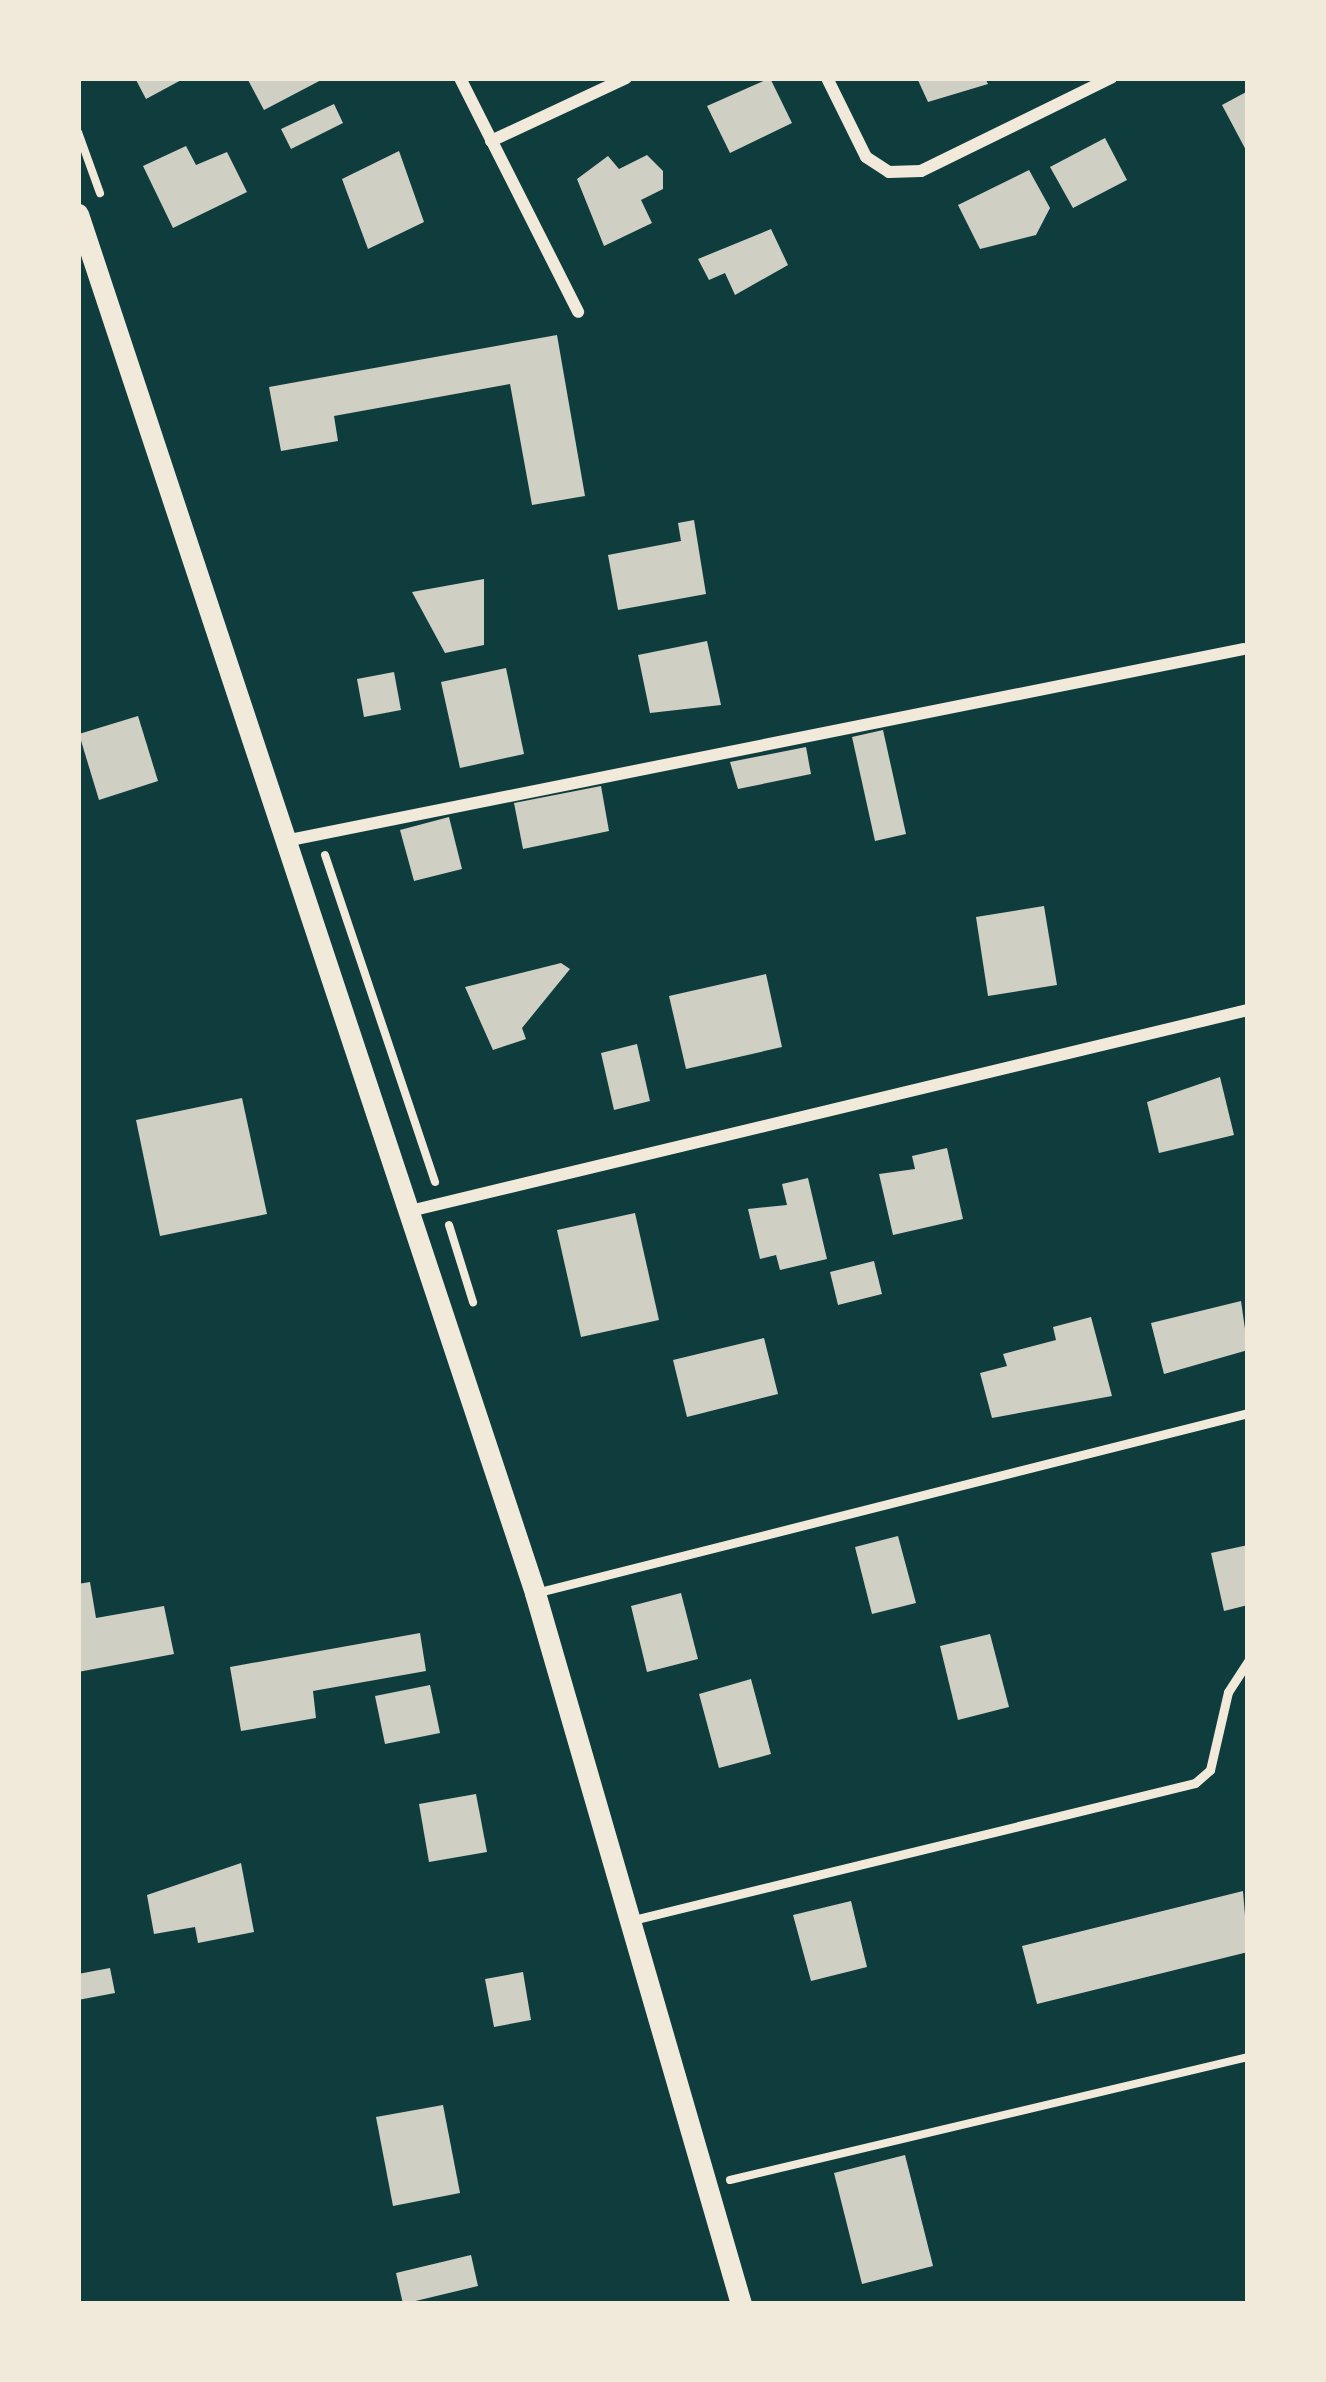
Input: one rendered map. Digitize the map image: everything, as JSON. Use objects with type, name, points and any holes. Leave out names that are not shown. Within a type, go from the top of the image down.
[{"type":"street","points":[[460,78],[578,312]]},
{"type":"street","points":[[491,141],[626,78]]},
{"type":"street","points":[[827,78],[866,158],[889,172],[921,171],[1111,78]]},
{"type":"street","points":[[78,214],[89,282],[290,840],[535,1593],[741,2304]]},
{"type":"street","points":[[290,840],[1243,649]]},
{"type":"street","points":[[410,1211],[1248,1010]]},
{"type":"lane","points":[[535,1593],[1248,1413]]},
{"type":"lane","points":[[633,1921],[1195,1783],[1210,1771],[1228,1692],[1248,1661]]},
{"type":"path","points":[[78,132],[93,176]]},
{"type":"path","points":[[708,2187],[1248,2057]]},
{"type":"building","points":[[135,78],[185,78],[146,99]]},
{"type":"building","points":[[247,78],[325,78],[264,110]]},
{"type":"building","points":[[770,78],[792,123],[730,153],[707,106]]},
{"type":"building","points":[[917,78],[985,78],[988,84],[928,102]]},
{"type":"building","points":[[1248,91],[1248,154],[1222,105]]},
{"type":"building","points":[[334,104],[343,123],[291,149],[281,129]]},
{"type":"building","points":[[1105,138],[1127,180],[1073,208],[1050,167]]},
{"type":"building","points":[[186,146],[196,165],[227,152],[247,192],[173,228],[143,166]]},
{"type":"building","points":[[399,151],[424,222],[368,249],[342,179]]},
{"type":"building","points":[[647,155],[663,171],[663,189],[641,200],[652,223],[604,246],[577,179],[608,156],[619,169]]},
{"type":"building","points":[[1029,170],[1050,208],[1036,235],[980,249],[958,205]]},
{"type":"building","points":[[771,229],[788,265],[735,295],[725,273],[709,280],[698,259]]},
{"type":"building","points":[[557,335],[585,496],[532,505],[510,384],[334,416],[338,441],[281,451],[269,387]]},
{"type":"building","points":[[694,520],[706,594],[618,610],[608,555],[681,541],[678,523]]},
{"type":"building","points":[[484,579],[484,645],[445,653],[412,592]]},
{"type":"building","points":[[707,641],[721,705],[650,713],[638,655]]},
{"type":"building","points":[[506,668],[524,754],[460,768],[441,682]]},
{"type":"building","points":[[394,672],[401,710],[364,717],[357,679]]},
{"type":"building","points":[[138,716],[158,781],[99,800],[79,734]]},
{"type":"building","points":[[883,730],[906,834],[875,841],[852,737]]},
{"type":"building","points":[[806,747],[811,774],[738,789],[730,762]]},
{"type":"building","points":[[601,786],[609,831],[523,849],[514,803]]},
{"type":"building","points":[[449,817],[462,869],[414,881],[400,830]]},
{"type":"building","points":[[1044,906],[1057,985],[988,996],[976,917]]},
{"type":"building","points":[[561,963],[570,969],[522,1028],[526,1039],[493,1050],[465,987]]},
{"type":"building","points":[[766,974],[782,1047],[686,1069],[669,996]]},
{"type":"building","points":[[637,1044],[650,1101],[614,1110],[601,1053]]},
{"type":"building","points":[[1220,1077],[1234,1135],[1159,1153],[1147,1102]]},
{"type":"building","points":[[242,1098],[267,1214],[160,1236],[136,1120]]},
{"type":"building","points":[[947,1148],[963,1219],[893,1235],[879,1174],[915,1169],[912,1156]]},
{"type":"building","points":[[808,1178],[827,1259],[780,1270],[776,1255],[760,1259],[748,1209],[787,1205],[782,1184]]},
{"type":"building","points":[[635,1213],[659,1320],[581,1337],[557,1230]]},
{"type":"building","points":[[874,1261],[882,1294],[838,1305],[830,1272]]},
{"type":"building","points":[[1241,1301],[1248,1350],[1164,1374],[1151,1323]]},
{"type":"building","points":[[1091,1317],[1112,1396],[992,1418],[980,1373],[1007,1366],[1003,1354],[1056,1340],[1053,1327]]},
{"type":"building","points":[[764,1338],[778,1394],[687,1417],[673,1360]]},
{"type":"building","points":[[898,1536],[916,1603],[872,1614],[855,1547]]},
{"type":"building","points":[[1248,1545],[1248,1605],[1224,1611],[1211,1553]]},
{"type":"building","points":[[90,1582],[96,1618],[164,1606],[174,1654],[78,1672],[78,1584]]},
{"type":"building","points":[[681,1593],[698,1659],[647,1672],[631,1606]]},
{"type":"building","points":[[420,1633],[426,1671],[313,1691],[316,1718],[241,1731],[230,1667]]},
{"type":"building","points":[[990,1634],[1009,1707],[958,1720],[940,1646]]},
{"type":"building","points":[[751,1679],[771,1754],[719,1768],[699,1694]]},
{"type":"building","points":[[430,1685],[440,1733],[385,1744],[375,1696]]},
{"type":"building","points":[[476,1794],[487,1852],[429,1862],[419,1804]]},
{"type":"building","points":[[241,1863],[254,1932],[198,1943],[195,1927],[154,1934],[147,1895]]},
{"type":"building","points":[[1243,1891],[1248,1952],[1037,2004],[1022,1946]]},
{"type":"building","points":[[851,1901],[867,1967],[811,1981],[793,1915]]},
{"type":"building","points":[[110,1968],[115,1993],[78,2000],[78,1974]]},
{"type":"building","points":[[523,1972],[531,2020],[494,2027],[485,1979]]},
{"type":"building","points":[[443,2105],[460,2193],[393,2206],[376,2117]]},
{"type":"building","points":[[905,2155],[933,2266],[862,2284],[834,2173]]},
{"type":"building","points":[[471,2255],[478,2286],[403,2304],[396,2273]]}]
